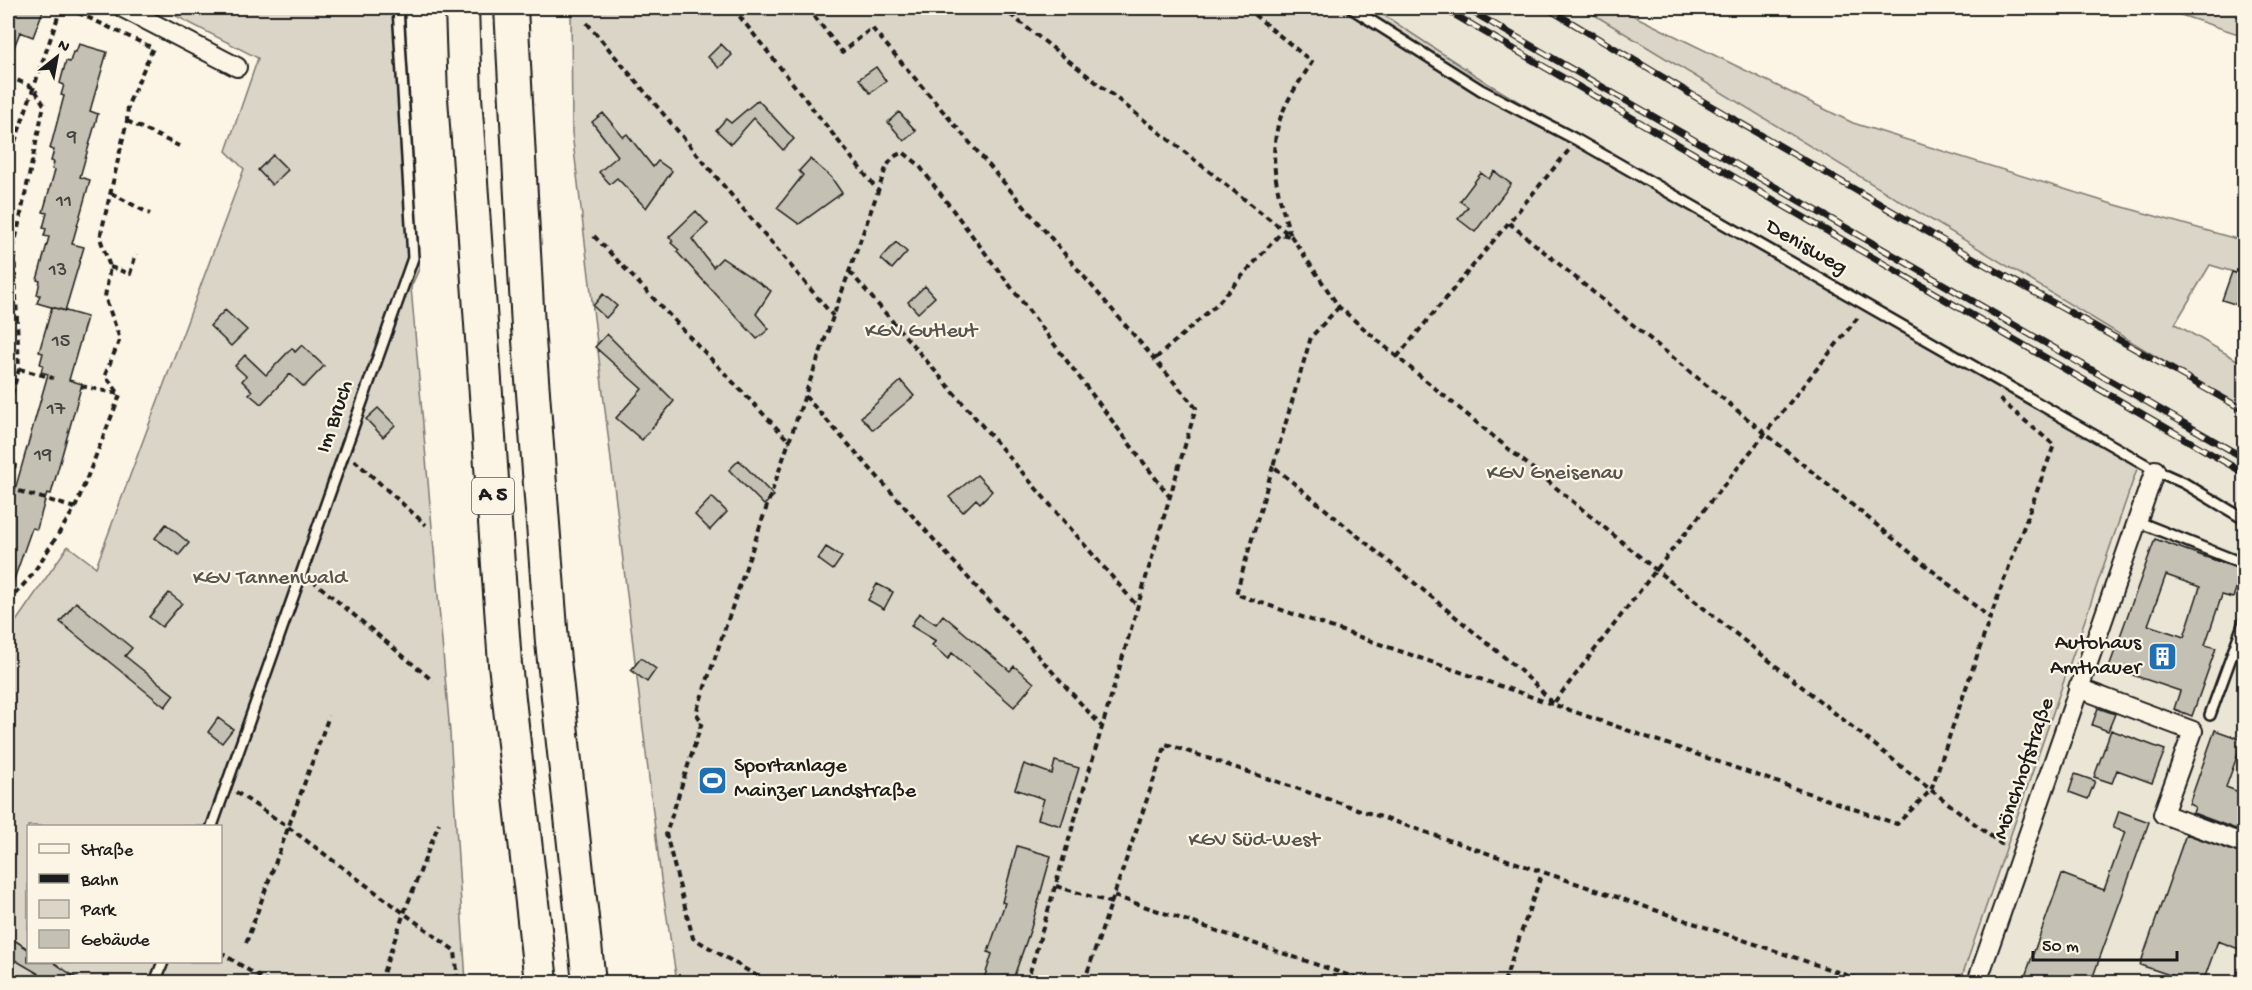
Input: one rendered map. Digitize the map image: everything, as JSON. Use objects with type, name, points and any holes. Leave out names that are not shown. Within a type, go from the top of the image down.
[{"type":"highway","name":"A 5","points":[[462,8],[466,120],[505,664],[541,982]]},
{"type":"highway","name":"A 5","points":[[511,8],[528,327],[552,642],[589,982]]},
{"type":"street","points":[[123,8],[237,67]]},
{"type":"street","name":"Mönchhofstraße","points":[[1977,982],[2155,470]]},
{"type":"street","points":[[2078,688],[2193,731],[2163,814],[2244,844]]},
{"type":"lane","name":"Im Bruch","points":[[212,825],[413,258],[398,8]]},
{"type":"lane","name":"Denisweg","points":[[1351,8],[1481,90],[1577,140],[2244,519]]},
{"type":"lane","points":[[2136,521],[2244,564]]},
{"type":"lane","points":[[2210,715],[2244,622]]},
{"type":"lane","points":[[155,982],[163,963]]},
{"type":"path","points":[[8,162],[61,8]]},
{"type":"path","points":[[68,8],[153,48],[129,105],[100,238],[110,267],[105,297],[120,339],[105,375],[120,395]]},
{"type":"path","points":[[733,8],[878,191]]},
{"type":"path","points":[[808,8],[842,52],[872,28],[1156,358],[1196,408],[1027,982]]},
{"type":"path","points":[[1002,8],[1291,236]]},
{"type":"path","points":[[1246,8],[1312,62],[1284,109],[1275,137],[1273,167],[1279,200],[1291,236],[1339,307],[1656,570],[2020,858]]},
{"type":"path","points":[[587,23],[833,316]]},
{"type":"path","points":[[8,76],[34,88],[44,105],[14,247],[19,369],[8,408]]},
{"type":"path","points":[[127,121],[178,146]]},
{"type":"path","points":[[1397,357],[1577,140]]},
{"type":"path","points":[[766,982],[693,938],[666,834],[702,722],[696,713],[805,395],[892,158],[899,153],[904,153],[918,164],[1170,496]]},
{"type":"path","points":[[111,193],[150,214]]},
{"type":"path","points":[[1509,223],[1990,618]]},
{"type":"path","points":[[1156,358],[1216,305],[1280,234],[1291,236]]},
{"type":"path","points":[[594,236],[790,442]]},
{"type":"path","points":[[110,267],[130,273],[136,254]]},
{"type":"path","points":[[850,272],[1138,607]]},
{"type":"path","points":[[1553,704],[1656,570],[1867,306]]},
{"type":"path","points":[[1339,307],[1311,337],[1236,594],[1898,824],[1932,790],[1990,618],[2054,445],[1993,394]]},
{"type":"path","points":[[19,369],[53,378]]},
{"type":"path","points":[[81,386],[120,395]]},
{"type":"path","points":[[8,602],[32,575],[75,508],[120,395]]},
{"type":"path","points":[[805,395],[1102,726]]},
{"type":"path","points":[[344,452],[426,525]]},
{"type":"path","points":[[8,454],[15,465],[8,490],[75,508]]},
{"type":"path","points":[[1273,466],[1515,666],[1553,704]]},
{"type":"path","points":[[303,572],[433,681]]},
{"type":"path","points":[[246,943],[329,716]]},
{"type":"path","points":[[1083,982],[1166,744],[1867,982]]},
{"type":"path","points":[[227,786],[288,827],[455,951],[458,982]]},
{"type":"path","points":[[380,982],[439,823]]},
{"type":"path","points":[[1504,982],[1542,873]]},
{"type":"path","points":[[1056,885],[1112,903]]},
{"type":"path","points":[[1114,896],[1368,982]]},
{"type":"path","points":[[222,953],[267,982]]},
{"type":"shaded area","points":[[1373,8],[1583,8],[2244,410],[2244,982],[1960,982],[2137,466],[1487,83]]},
{"type":"green space","name":"KGV Tannenwald","points":[[179,8],[404,8],[419,269],[411,287],[450,733],[466,982],[8,982],[8,633],[68,546],[96,567],[244,169],[226,151],[258,58],[176,16]]},
{"type":"green space","points":[[571,8],[1373,8],[1487,83],[2138,466],[1960,982],[677,982],[661,879],[572,133]]},
{"type":"green space","points":[[1583,8],[1618,8],[1853,123],[2109,203],[2244,241],[2244,275],[2210,265],[2175,324],[2244,364],[2244,410]]},
{"type":"green space","points":[[2160,8],[2231,8],[2244,12],[2244,36]]},
{"type":"building","points":[[8,8],[44,8],[33,37],[20,32],[9,60]]},
{"type":"building","points":[[79,44],[107,52],[90,111],[98,114],[80,177],[90,180],[72,244],[84,247],[65,311],[37,303],[40,295],[37,295],[40,281],[37,280],[49,237],[44,236],[46,229],[43,228],[47,213],[43,212],[55,170],[52,169],[54,162],[51,161],[54,150],[50,149],[64,96],[61,95],[64,85],[60,83],[66,61],[70,62]]},
{"type":"building","points":[[721,44],[732,55],[719,68],[708,57]]},
{"type":"building","points":[[876,67],[886,81],[870,93],[859,79]]},
{"type":"building","points":[[758,100],[794,139],[783,150],[754,118],[731,144],[716,130],[726,119],[731,123]]},
{"type":"building","points":[[899,112],[916,131],[904,141],[888,122]]},
{"type":"building","points":[[603,113],[623,137],[627,134],[653,167],[658,161],[672,171],[646,208],[617,178],[610,184],[599,172],[618,156],[592,122]]},
{"type":"building","points":[[273,155],[288,170],[272,185],[258,170]]},
{"type":"building","points":[[810,159],[831,177],[842,193],[799,224],[777,208],[803,175],[799,171]]},
{"type":"building","points":[[1494,171],[1511,184],[1475,232],[1458,219],[1468,207],[1460,201],[1481,173],[1489,179]]},
{"type":"building","points":[[696,211],[708,224],[692,239],[713,267],[722,258],[771,291],[756,314],[769,329],[757,339],[671,243],[673,241],[669,237]]},
{"type":"building","points":[[896,242],[907,252],[892,269],[881,259]]},
{"type":"building","points":[[2232,272],[2244,276],[2244,307],[2222,300]]},
{"type":"building","points":[[925,286],[935,297],[918,313],[908,302]]},
{"type":"building","points":[[603,294],[617,306],[606,318],[593,306]]},
{"type":"building","points":[[52,307],[87,317],[69,380],[82,384],[51,494],[47,493],[37,529],[32,528],[10,591],[8,591],[8,514],[48,374],[41,372],[43,365],[40,364],[43,353],[39,352]]},
{"type":"building","points":[[225,310],[247,330],[231,346],[210,326]]},
{"type":"building","points":[[607,334],[674,401],[642,440],[616,418],[642,389],[595,347]]},
{"type":"building","points":[[302,345],[324,366],[304,387],[290,374],[261,404],[249,394],[252,391],[242,381],[246,376],[235,366],[245,355],[266,375],[292,348],[295,352]]},
{"type":"building","points":[[901,381],[914,396],[873,430],[861,417]]},
{"type":"building","points":[[378,408],[395,425],[383,437],[366,419]]},
{"type":"building","points":[[739,460],[774,496],[764,505],[729,470]]},
{"type":"building","points":[[977,475],[992,491],[980,503],[976,499],[963,512],[949,497]]},
{"type":"building","points":[[712,497],[727,512],[710,530],[695,515]]},
{"type":"building","points":[[166,524],[189,543],[179,555],[155,538]]},
{"type":"building","points":[[2155,539],[2242,570],[2233,598],[2222,595],[2205,645],[2216,648],[2192,716],[2174,709],[2180,691],[2109,667]],"holes":[[[2166,575],[2200,587],[2184,637],[2148,625]]]},
{"type":"building","points":[[826,547],[842,557],[833,570],[818,559]]},
{"type":"building","points":[[877,584],[893,592],[884,609],[868,600]]},
{"type":"building","points":[[169,593],[182,603],[162,627],[149,617]]},
{"type":"building","points":[[76,602],[132,648],[125,656],[174,695],[165,707],[60,622]]},
{"type":"building","points":[[919,613],[936,624],[943,615],[1010,671],[1014,666],[1034,683],[1014,707],[952,653],[948,659],[932,645],[936,641],[911,626]]},
{"type":"building","points":[[641,658],[656,669],[647,682],[631,670]]},
{"type":"building","points":[[2098,708],[2115,714],[2108,731],[2092,725]]},
{"type":"building","points":[[218,718],[233,729],[222,743],[208,732]]},
{"type":"building","points":[[2111,730],[2165,750],[2152,783],[2117,770],[2112,783],[2094,777]]},
{"type":"building","points":[[2215,730],[2243,740],[2226,787],[2244,794],[2244,832],[2193,813],[2195,807],[2189,804]]},
{"type":"building","points":[[1055,761],[1079,768],[1061,826],[1038,819],[1044,799],[1015,789],[1024,764],[1052,774]]},
{"type":"building","points":[[2075,774],[2095,781],[2088,799],[2069,792]]},
{"type":"building","points":[[2119,811],[2149,822],[2091,982],[2023,982],[2062,874],[2104,890],[2125,832],[2113,828]]},
{"type":"building","points":[[2186,834],[2244,855],[2244,951],[2218,941],[2203,982],[2191,982],[2140,965]]},
{"type":"building","points":[[1017,846],[1051,856],[1031,928],[1012,982],[983,982],[992,954],[988,952],[1005,903],[1002,902]]},
{"type":"building","points":[[8,936],[27,948],[27,963],[54,963],[82,982],[48,982],[38,976],[39,974],[8,956]]},
{"type":"railway","points":[[1443,8],[2244,473]]},
{"type":"railway","points":[[1466,8],[2244,458]]},
{"type":"railway","points":[[1547,8],[1959,250],[2244,410]]},
{"type":"place","name":"Autohaus Amthauer","points":[[2162,657]]},
{"type":"place","name":"Sportanlage Mainzer Landstraße","points":[[713,780]]},
{"type":"park label","name":"KGV Gutleut","points":[[921,332]]},
{"type":"park label","name":"KGV Gneisenau","points":[[1555,474]]},
{"type":"park label","name":"KGV Süd-West","points":[[1254,841]]}]
